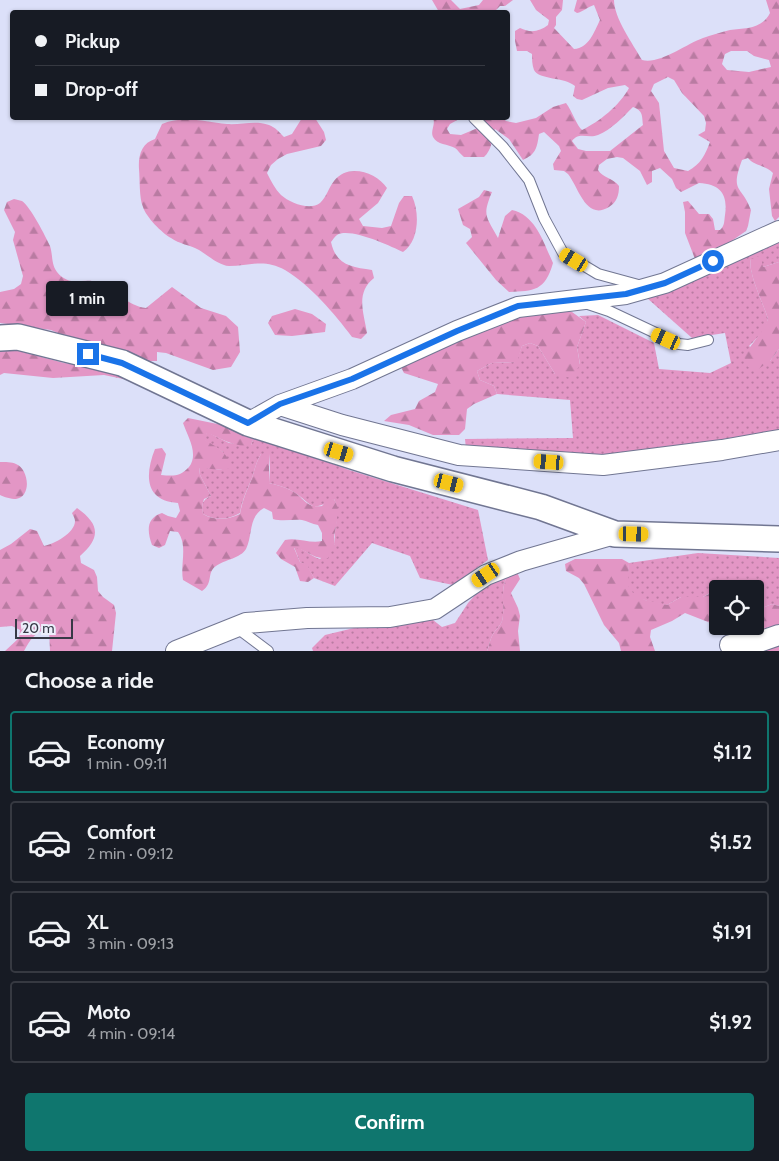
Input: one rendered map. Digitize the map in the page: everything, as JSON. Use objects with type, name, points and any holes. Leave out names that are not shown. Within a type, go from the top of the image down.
[{"type":"street","points":[[248,423],[280,404],[352,379],[457,331],[518,306],[626,294],[665,283],[779,232]]},
{"type":"street","points":[[0,338],[18,337],[122,363],[248,423],[393,469],[541,507],[615,534]]},
{"type":"street","points":[[280,404],[342,425],[468,456],[603,465],[722,450],[779,440]]},
{"type":"street","points":[[176,651],[246,623],[307,618],[390,617],[435,609],[486,575],[521,561],[615,534],[779,539]]},
{"type":"street","points":[[730,645],[753,644],[779,635]]},
{"type":"lane","points":[[476,120],[503,146],[529,180],[544,218],[563,253],[598,274],[647,288]]},
{"type":"lane","points":[[575,299],[608,311],[679,344],[688,345],[708,340]]},
{"type":"lane","points":[[236,627],[268,651]]},
{"type":"green space","points":[[432,0],[451,0],[460,9],[479,5],[483,0],[513,0],[496,10],[438,10]]},
{"type":"green space","points":[[530,0],[563,0],[562,10],[556,17],[554,28],[574,49],[579,48],[587,43],[600,20],[594,5],[577,13],[574,11],[577,0],[614,0],[620,23],[629,39],[642,60],[649,61],[664,57],[710,36],[758,25],[770,13],[766,0],[779,0],[779,217],[775,221],[772,216],[769,189],[773,173],[767,168],[753,163],[748,158],[742,160],[737,183],[751,210],[746,231],[733,240],[722,252],[695,259],[685,233],[683,202],[688,201],[699,214],[709,214],[713,219],[715,230],[720,230],[724,223],[726,208],[724,196],[718,188],[699,183],[681,192],[676,188],[672,179],[660,168],[652,171],[652,182],[647,185],[640,171],[623,158],[617,157],[607,159],[599,165],[598,170],[619,186],[616,201],[609,207],[594,210],[584,201],[568,174],[564,171],[554,170],[553,164],[561,151],[559,146],[544,132],[539,134],[533,153],[523,160],[509,139],[495,129],[490,148],[484,157],[464,157],[455,148],[435,140],[432,135],[433,120],[457,120],[450,124],[447,129],[450,134],[461,135],[480,127],[478,120],[505,120],[516,123],[536,118],[553,107],[566,103],[582,130],[602,118],[615,107],[629,88],[625,85],[608,88],[582,100],[577,99],[573,96],[575,86],[571,83],[537,73],[534,70],[532,54],[527,51],[517,51],[515,31],[520,28],[527,31],[541,29],[548,25],[549,20],[536,10]],"holes":[[[731,51],[747,51],[754,56],[769,60],[771,67],[749,72],[727,70],[722,64],[725,54]],[[668,77],[674,80],[682,93],[704,116],[706,123],[705,131],[698,135],[710,142],[702,159],[688,171],[674,168],[664,151],[659,103],[651,91],[654,84]],[[633,107],[639,110],[643,125],[610,151],[578,149],[572,141],[578,136],[594,136],[603,133],[617,123]]]},
{"type":"green space","points":[[178,120],[227,124],[259,123],[271,126],[284,137],[292,134],[301,120],[316,120],[324,132],[326,140],[321,146],[287,154],[271,165],[267,173],[277,190],[285,198],[300,205],[316,205],[322,201],[332,183],[340,175],[354,171],[369,174],[382,182],[387,188],[378,203],[359,219],[363,226],[382,228],[391,226],[399,203],[404,196],[412,196],[415,203],[417,218],[415,234],[403,252],[370,238],[351,233],[337,235],[331,242],[337,256],[346,264],[372,270],[374,278],[364,290],[362,304],[367,333],[361,339],[352,337],[322,300],[285,270],[264,263],[229,266],[222,264],[199,250],[167,236],[151,220],[142,203],[140,194],[140,154],[147,143],[155,139],[162,124]]},
{"type":"green space","points":[[484,190],[492,192],[486,211],[498,238],[505,216],[512,210],[527,218],[538,231],[553,263],[546,279],[537,288],[509,292],[496,280],[466,243],[472,237],[470,229],[463,225],[458,209],[479,197]]},
{"type":"green space","points":[[14,199],[22,201],[33,215],[50,246],[55,269],[67,280],[99,283],[127,301],[146,308],[172,287],[201,308],[226,316],[238,327],[240,352],[231,367],[213,370],[166,353],[157,352],[157,361],[148,361],[91,347],[51,330],[0,323],[0,292],[14,289],[21,284],[23,276],[13,240],[15,232],[4,210],[7,202]]},
{"type":"green space","points":[[779,242],[779,262],[763,267],[751,259],[751,271],[768,319],[765,330],[749,346],[770,361],[779,349],[779,430],[603,456],[466,449],[465,439],[573,438],[570,400],[497,394],[494,386],[480,380],[477,371],[492,363],[516,362],[522,346],[530,343],[538,346],[555,374],[580,364],[577,347],[586,322],[579,316],[598,315],[654,343],[659,369],[710,373],[731,363],[725,333],[692,338],[647,298],[751,252]]},
{"type":"green space","points":[[756,256],[761,258],[763,267],[779,262],[779,349],[770,361],[757,370],[748,367],[744,357],[768,319],[751,271],[751,259]]},
{"type":"green space","points":[[295,309],[312,314],[326,324],[325,332],[292,336],[275,335],[268,323],[272,316]]},
{"type":"green space","points":[[563,311],[572,312],[586,322],[577,347],[580,365],[571,378],[555,374],[538,346],[530,343],[522,346],[517,362],[492,363],[477,371],[480,380],[494,386],[497,394],[467,409],[465,429],[459,435],[433,435],[409,425],[384,421],[391,415],[415,409],[419,401],[435,392],[438,384],[404,373],[399,363],[504,319]]},
{"type":"green space","points":[[0,350],[19,351],[64,363],[112,369],[151,387],[158,394],[128,380],[104,375],[53,378],[4,373],[0,375]]},
{"type":"green space","points":[[188,418],[242,429],[249,428],[254,438],[251,445],[245,446],[228,442],[207,433],[205,440],[225,454],[231,468],[223,470],[199,468],[200,475],[211,496],[204,499],[202,506],[203,514],[212,518],[222,519],[240,514],[243,500],[258,460],[261,454],[269,453],[269,483],[281,486],[296,494],[308,504],[316,506],[322,506],[327,500],[334,499],[337,506],[335,544],[328,558],[314,556],[294,548],[300,562],[307,565],[314,578],[308,582],[300,581],[295,567],[281,559],[276,553],[285,540],[322,541],[322,533],[318,525],[302,520],[273,519],[272,512],[264,508],[255,516],[244,552],[216,566],[211,572],[208,585],[202,591],[183,580],[183,543],[178,532],[170,531],[165,545],[159,548],[152,545],[149,526],[153,518],[162,513],[176,518],[180,511],[178,503],[167,501],[153,492],[149,477],[152,458],[155,449],[162,448],[166,454],[161,475],[169,476],[183,473],[189,467],[192,462],[193,451],[183,423]]},
{"type":"green space","points":[[207,432],[229,443],[251,445],[254,438],[273,442],[349,470],[478,510],[488,560],[453,585],[420,578],[410,556],[372,543],[335,586],[314,578],[307,566],[300,562],[294,547],[320,559],[335,544],[337,510],[334,499],[315,506],[281,486],[269,483],[269,454],[261,454],[243,499],[240,513],[222,519],[212,518],[203,514],[203,503],[211,496],[200,475],[199,467],[222,470],[223,452],[204,440]]},
{"type":"green space","points":[[0,462],[14,463],[24,471],[27,483],[25,493],[21,497],[14,499],[0,495]]},
{"type":"green space","points":[[77,508],[90,520],[95,532],[91,543],[80,556],[81,563],[94,570],[97,577],[98,591],[114,605],[116,613],[112,651],[50,651],[49,629],[37,634],[24,651],[5,651],[19,638],[20,630],[12,626],[0,627],[0,550],[30,529],[37,531],[44,546],[53,543],[72,530],[75,520],[72,513]]},
{"type":"green space","points":[[698,553],[779,558],[779,606],[772,604],[764,607],[764,580],[709,580],[709,594],[703,597],[681,597],[667,605],[651,602],[635,595],[628,587],[629,563]]},
{"type":"green space","points":[[575,559],[622,559],[629,563],[628,586],[632,592],[645,600],[667,605],[681,597],[703,597],[709,594],[709,621],[685,613],[651,630],[650,637],[655,651],[621,651],[619,643],[604,625],[584,584],[579,578],[566,571],[565,564]]},
{"type":"green space","points":[[517,572],[520,579],[511,593],[520,616],[518,631],[520,651],[487,651],[492,636],[503,618],[504,583],[509,573]]},
{"type":"green space","points":[[509,573],[503,588],[503,618],[492,636],[487,651],[313,651],[312,648],[325,635],[354,628],[433,620],[442,627],[455,623],[468,603],[484,585]]},
{"type":"green space","points":[[772,604],[779,606],[779,651],[754,651],[771,633],[767,627],[764,627],[764,607]]},
{"type":"green space","points":[[764,627],[767,627],[771,633],[764,633]]},
{"type":"route","points":[[88,354],[122,363],[248,423],[280,404],[352,379],[457,331],[518,306],[626,294],[665,283],[713,261]]}]
